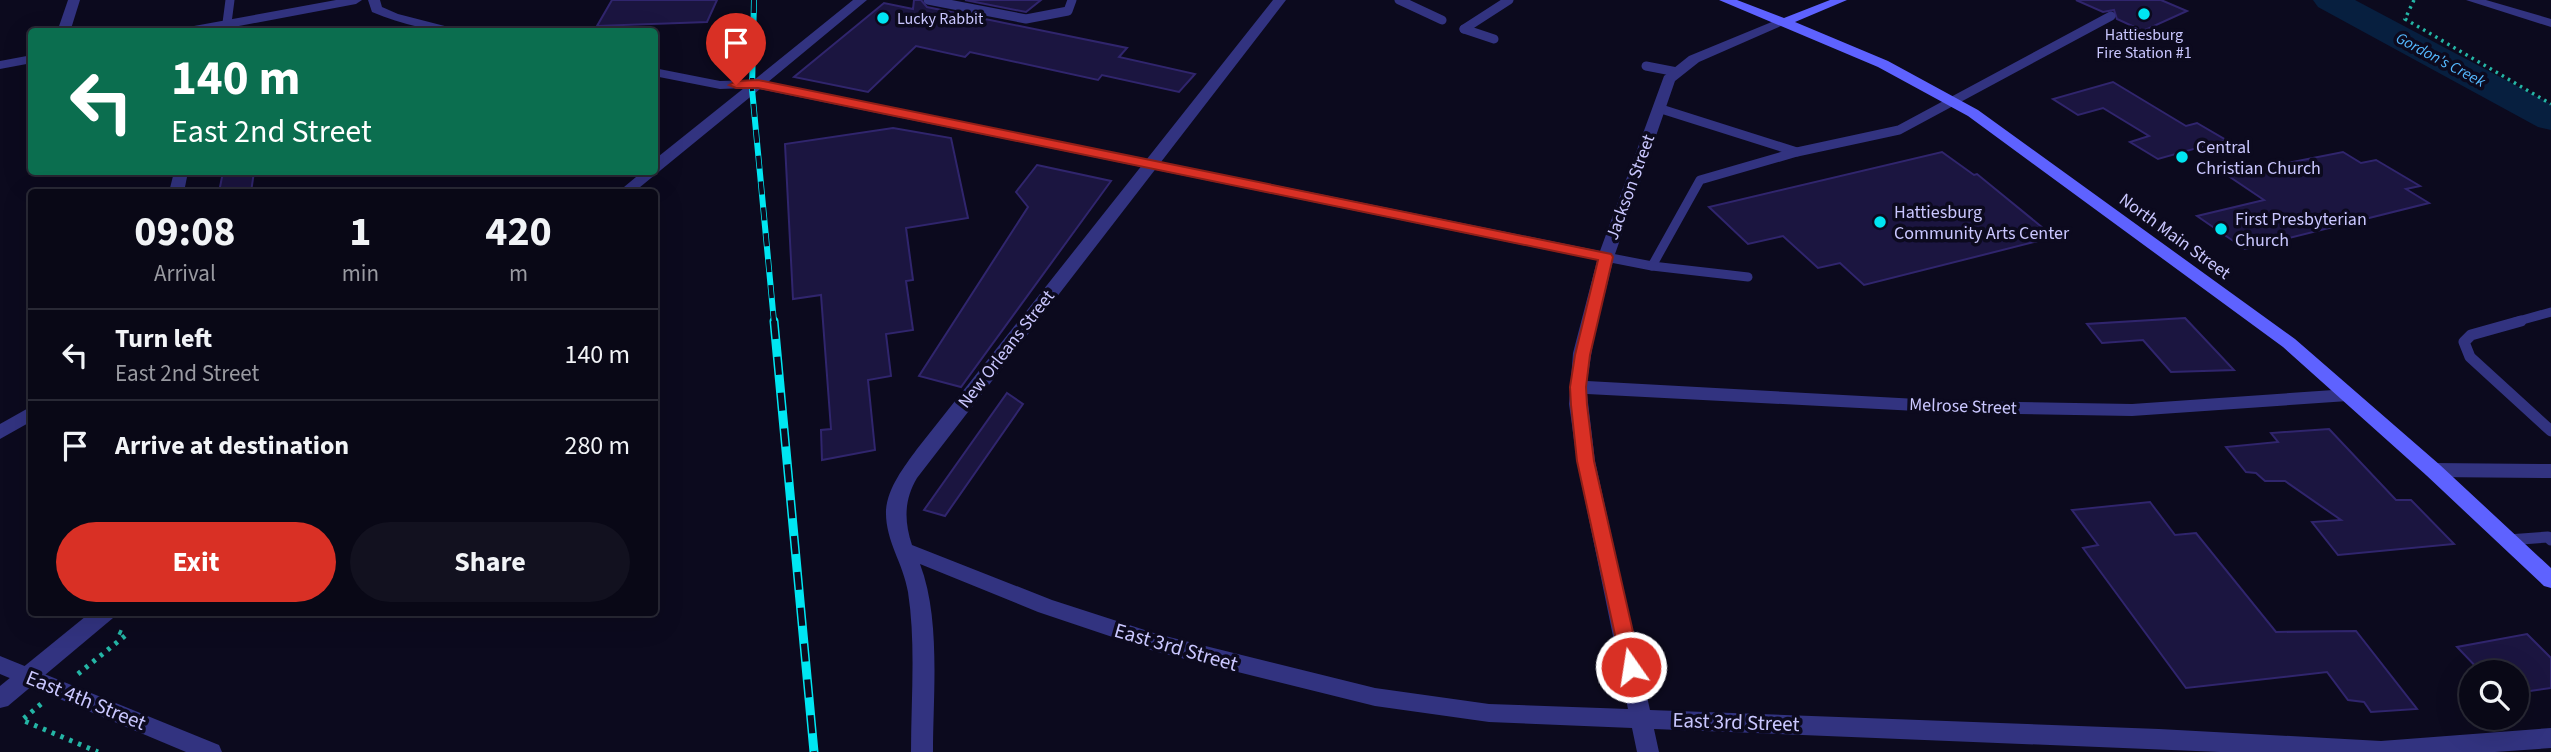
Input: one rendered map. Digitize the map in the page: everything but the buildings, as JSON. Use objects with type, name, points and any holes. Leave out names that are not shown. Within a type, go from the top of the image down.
[{"type":"main road","name":"North Main Street","points":[[1725,0],[1887,65],[1953,100],[2288,343],[2433,470],[2551,580]]},
{"type":"main road","points":[[1784,22],[1842,0]]},
{"type":"street","points":[[64,28],[74,0]]},
{"type":"street","points":[[210,28],[356,0]]},
{"type":"street","points":[[373,0],[376,9],[394,18],[443,28]]},
{"type":"street","points":[[658,166],[861,0]]},
{"type":"street","name":"New Orleans Street","points":[[922,752],[918,589],[902,549],[896,523],[900,491],[915,466],[1280,0]]},
{"type":"street","points":[[2472,0],[2551,23]]},
{"type":"street","name":"Jackson Street","points":[[1648,752],[1643,718],[1586,461],[1578,387],[1589,322],[1606,257],[1669,79],[1708,53],[1784,22]]},
{"type":"street","points":[[0,65],[28,60]]},
{"type":"street","points":[[658,73],[720,85],[758,84],[1606,257]]},
{"type":"street","points":[[629,189],[647,175]]},
{"type":"street","name":"Melrose Street","points":[[1578,387],[1955,407],[2132,410],[2348,395]]},
{"type":"street","points":[[0,433],[28,415]]},
{"type":"street","points":[[2433,470],[2551,471]]},
{"type":"street","name":"East 3rd Street","points":[[902,549],[1045,606],[1157,643],[1375,697],[1489,713],[1643,718],[2163,746],[2381,751],[2551,738]]},
{"type":"street","points":[[0,699],[101,616]]},
{"type":"street","name":"East 4th Street","points":[[0,665],[211,752]]},
{"type":"lane","points":[[227,23],[230,0]]},
{"type":"lane","points":[[928,0],[1026,19],[1068,11],[1072,0]]},
{"type":"lane","points":[[1399,0],[1442,20]]},
{"type":"lane","points":[[1494,39],[1464,29],[1509,0]]},
{"type":"lane","points":[[1652,267],[1700,180],[1797,152],[1899,130],[2111,16]]},
{"type":"lane","points":[[1646,66],[1677,72]]},
{"type":"lane","points":[[1658,108],[1797,152]]},
{"type":"lane","points":[[1606,257],[1652,267],[1748,277]]},
{"type":"lane","points":[[2551,312],[2470,335],[2464,342],[2470,357],[2551,431]]},
{"type":"lane","points":[[2508,540],[2548,537],[2551,540]]},
{"type":"path","points":[[2414,0],[2405,19],[2551,104]]},
{"type":"waterway","name":"Gordon's Creek","points":[[2330,0],[2551,119]]},
{"type":"railway","points":[[754,0],[752,89],[774,322]]},
{"type":"railway","points":[[774,321],[814,752]]},
{"type":"place","name":"Hattiesburg Fire Station #1","points":[[2144,14]]},
{"type":"place","name":"Lucky Rabbit","points":[[883,18]]},
{"type":"place","name":"Central Christian Church","points":[[2182,157]]},
{"type":"place","name":"Hattiesburg Community Arts Center","points":[[1880,222]]},
{"type":"place","name":"First Presbyterian Church","points":[[2221,229]]},
{"type":"route","points":[[736,85],[758,84],[1606,257],[1582,355],[1578,387],[1580,423],[1631,667]]}]
